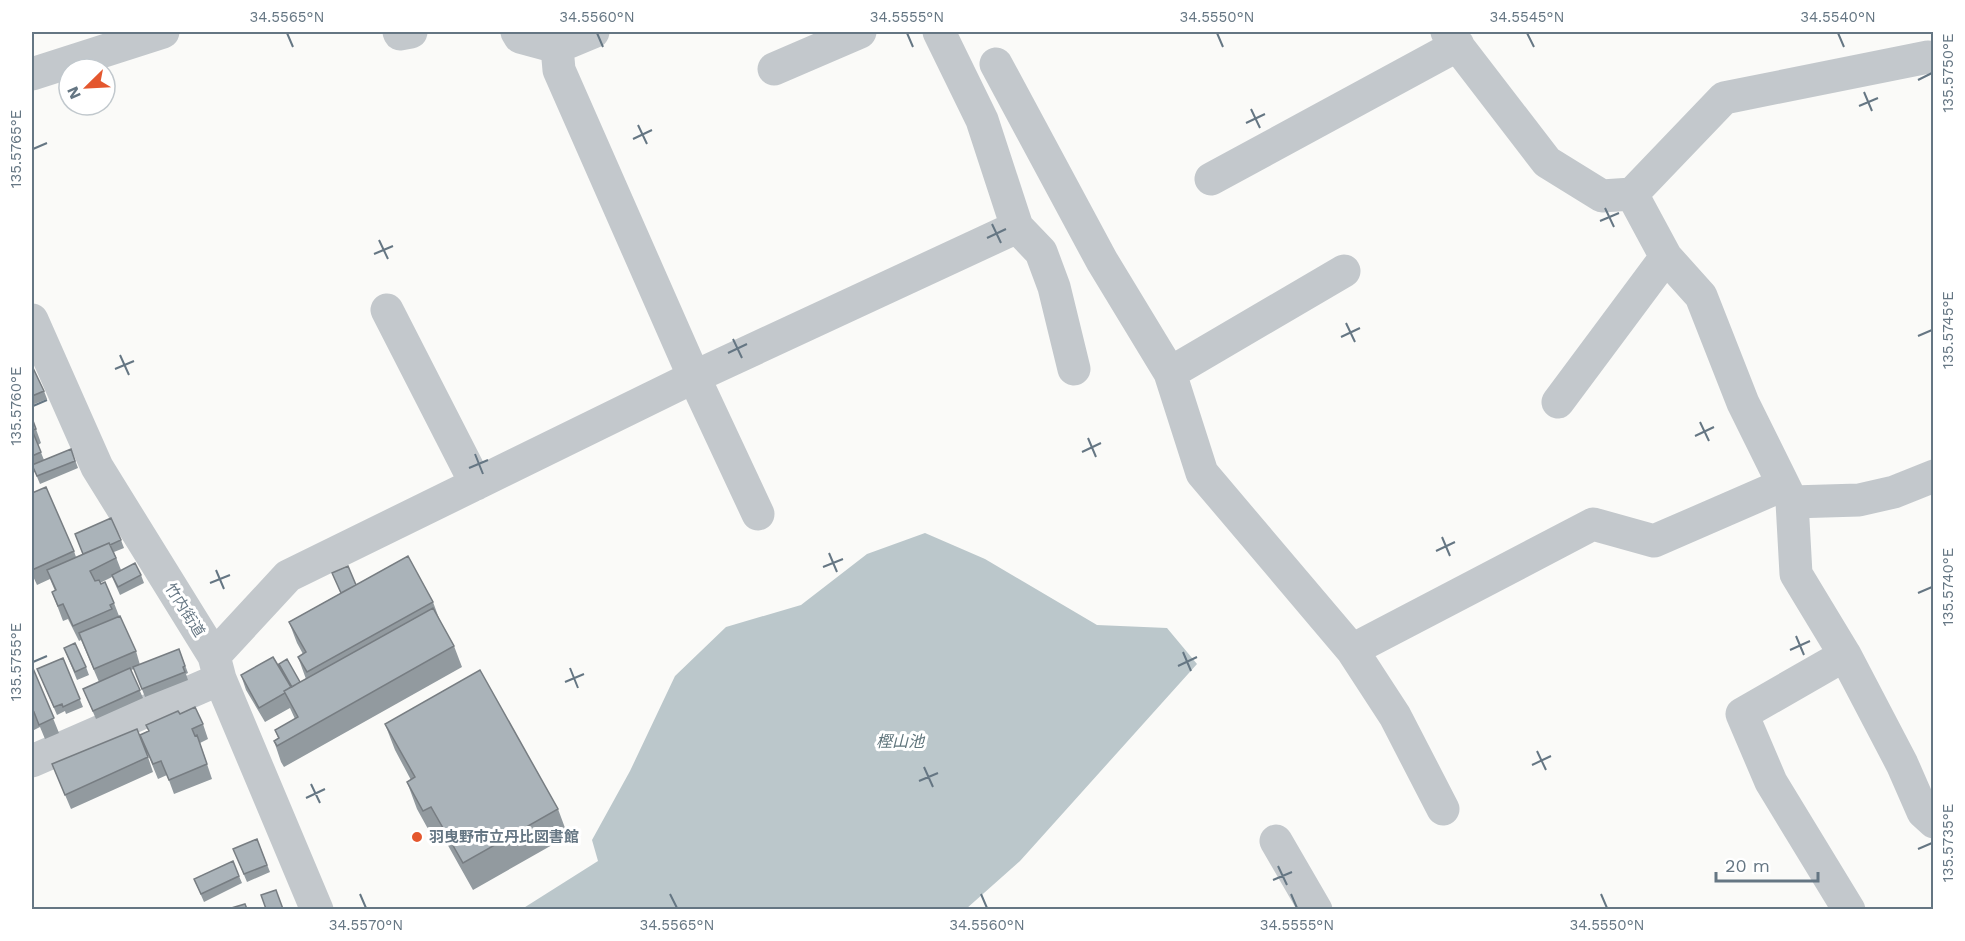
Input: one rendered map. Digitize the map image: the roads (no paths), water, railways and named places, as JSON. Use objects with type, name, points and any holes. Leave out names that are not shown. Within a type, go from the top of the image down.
[{"type":"street","points":[[32,74],[163,32]]},
{"type":"street","points":[[399,32],[400,34],[411,32]]},
{"type":"street","points":[[518,34],[557,47],[593,32]]},
{"type":"street","points":[[774,69],[860,32]]},
{"type":"street","points":[[939,32],[982,120],[1017,227],[1041,252],[1054,286],[1074,369]]},
{"type":"street","points":[[1212,179],[1453,38],[1547,162],[1602,196],[1632,194],[1724,98],[1932,56]]},
{"type":"street","points":[[557,47],[559,70],[694,377],[758,514]]},
{"type":"street","points":[[996,64],[1102,261],[1170,373],[1202,473],[1352,650],[1395,716],[1443,809]]},
{"type":"street","points":[[1632,194],[1665,257],[1701,296],[1743,403],[1788,494],[1796,574],[1845,655],[1902,764],[1923,812],[1934,822]]},
{"type":"street","points":[[32,761],[217,667],[288,576],[694,377],[1017,227]]},
{"type":"street","points":[[1558,402],[1665,257]]},
{"type":"street","points":[[1170,373],[1344,271]]},
{"type":"street","points":[[387,310],[476,484]]},
{"type":"street","name":"竹内街道","points":[[32,320],[97,466],[217,667],[318,909]]},
{"type":"street","points":[[1352,650],[1593,524],[1654,541],[1788,494],[1859,500],[1894,492],[1934,476]]},
{"type":"street","points":[[1845,655],[1742,714],[1772,782],[1849,909]]},
{"type":"street","points":[[1276,841],[1316,909]]},
{"type":"water","name":"樫山池","points":[[925,533],[985,559],[1097,625],[1167,628],[1197,664],[1020,861],[966,909],[522,909],[598,861],[592,840],[630,771],[675,676],[726,627],[801,605],[867,554]]},
{"type":"place","name":"羽曳野市立丹比図書館","points":[[417,837]]}]
